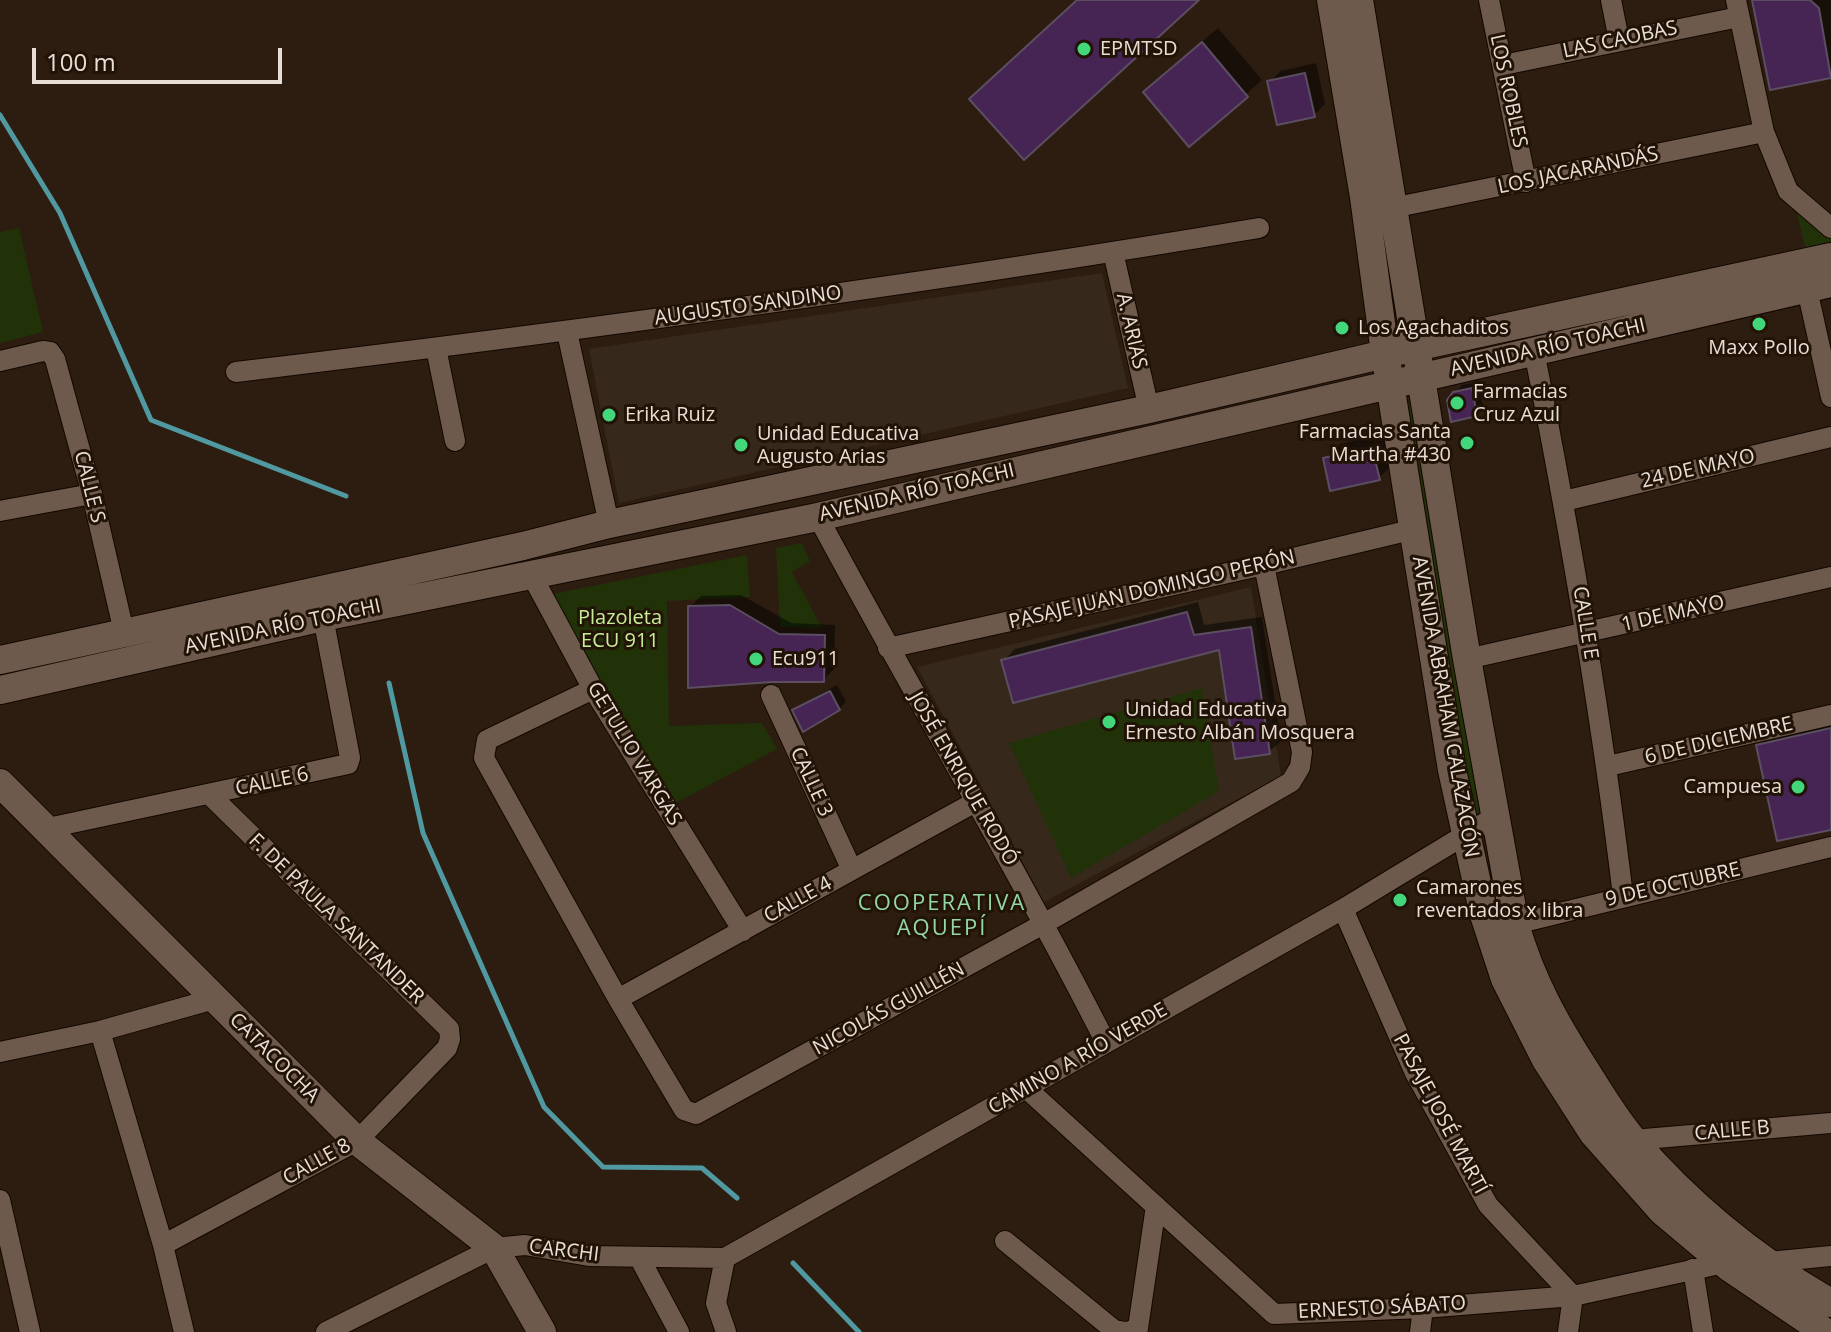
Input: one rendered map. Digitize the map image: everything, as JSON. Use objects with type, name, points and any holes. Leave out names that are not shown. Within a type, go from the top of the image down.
[{"type":"main road","name":"AVENIDA ABRAHAM CALAZACÓN","points":[[1331,0],[1440,696],[1465,836],[1484,915],[1505,979],[1546,1060],[1593,1133],[1662,1211],[1724,1263],[1825,1332]]},
{"type":"main road","name":"AVENIDA ABRAHAM CALAZACÓN","points":[[1359,0],[1467,659],[1515,924],[1526,964],[1544,1003],[1577,1058],[1633,1140],[1682,1192],[1720,1226],[1831,1303]]},
{"type":"main road","name":"AVENIDA RÍO TOACHI","points":[[0,660],[1831,257]]},
{"type":"main road","name":"AVENIDA RÍO TOACHI","points":[[0,690],[323,617],[818,517],[1819,286]]},
{"type":"main road","name":"CATACOCHA","points":[[0,783],[357,1141],[494,1248],[542,1332]]},
{"type":"street","name":"LOS ROBLES","points":[[1489,0],[1526,182]]},
{"type":"street","points":[[1611,0],[1619,40]]},
{"type":"street","name":"LAS CAOBAS","points":[[1503,65],[1619,40],[1737,8]]},
{"type":"street","points":[[1737,8],[1764,132],[1788,191],[1831,228]]},
{"type":"street","name":"LOS JACARANDÁS","points":[[1392,208],[1764,132]]},
{"type":"street","name":"AUGUSTO SANDINO","points":[[236,372],[567,332],[1259,228]]},
{"type":"street","name":"A. ARIAS","points":[[1113,252],[1149,409]]},
{"type":"street","points":[[1819,286],[1831,397]]},
{"type":"street","points":[[567,332],[609,524]]},
{"type":"street","points":[[436,348],[455,441]]},
{"type":"street","name":"CALLE S","points":[[0,361],[43,351],[50,352],[55,359],[92,494],[124,632]]},
{"type":"street","name":"CALLE E","points":[[1534,351],[1587,634],[1608,766],[1623,896]]},
{"type":"street","name":"24 DE MAYO","points":[[1564,501],[1831,437]]},
{"type":"street","points":[[0,511],[92,494]]},
{"type":"street","name":"JOSÉ ENRIQUE RODÓ","points":[[818,517],[888,648],[1045,923],[1106,1043]]},
{"type":"street","name":"PASAJE JUAN DOMINGO PERÓN","points":[[888,648],[1415,529]]},
{"type":"street","name":"NICOLÁS GUILLÉN","points":[[593,689],[487,740],[484,758],[618,999],[684,1110],[696,1114],[1045,923],[1291,782],[1300,767],[1302,752],[1264,565]]},
{"type":"street","name":"GETULIO VARGAS","points":[[531,574],[593,689],[743,931]]},
{"type":"street","name":"1 DE MAYO","points":[[1467,659],[1831,577]]},
{"type":"street","name":"CALLE 6","points":[[48,828],[348,764],[350,758],[323,617]]},
{"type":"street","name":"CALLE 3","points":[[771,695],[852,870]]},
{"type":"street","name":"6 DE DICIEMBRE","points":[[1608,766],[1831,715]]},
{"type":"street","name":"F. DE PAULA SANTANDER","points":[[210,795],[449,1029],[447,1048]]},
{"type":"street","name":"CALLE 4","points":[[618,999],[977,801]]},
{"type":"street","name":"CAMINO A RÍO VERDE","points":[[725,1258],[1343,909],[1496,816]]},
{"type":"street","name":"9 DE OCTUBRE","points":[[1515,924],[1831,847]]},
{"type":"street","name":"PASAJE JOSÉ MARTÍ","points":[[1343,909],[1415,1073],[1488,1205],[1573,1296]]},
{"type":"street","points":[[0,1052],[100,1031],[214,999]]},
{"type":"street","points":[[100,1031],[163,1245],[184,1332]]},
{"type":"street","name":"CALLE 8","points":[[163,1245],[357,1141],[447,1048]]},
{"type":"street","name":"ERNESTO SÁBATO","points":[[1026,1088],[1156,1206],[1273,1323],[1573,1296],[1724,1263]]},
{"type":"street","name":"CALLE B","points":[[1633,1140],[1831,1123]]},
{"type":"street","points":[[0,1200],[30,1332]]},
{"type":"street","points":[[1005,1241],[1114,1330],[1131,1331],[1156,1206]]},
{"type":"street","name":"CARCHI","points":[[326,1332],[494,1248],[525,1245],[589,1256],[725,1258]]},
{"type":"street","points":[[1769,1262],[1831,1256]]},
{"type":"street","points":[[639,1257],[679,1332]]},
{"type":"street","points":[[725,1258],[716,1303],[726,1332]]},
{"type":"street","points":[[1693,1269],[1703,1332]]},
{"type":"street","points":[[1568,1332],[1573,1296]]},
{"type":"street","points":[[1420,1332],[1423,1308]]},
{"type":"shaded area","name":"Unidad Educativa Augusto Arias","points":[[1102,273],[1128,388],[619,503],[589,349]]},
{"type":"shaded area","name":"Unidad Educativa Ernesto Albán Mosquera","points":[[1251,587],[1281,776],[1044,902],[917,667]]},
{"type":"green space","points":[[1795,205],[1831,235],[1831,251],[1807,255]]},
{"type":"green space","points":[[19,228],[43,332],[0,343],[0,232]]},
{"type":"green space","points":[[1412,404],[1482,814],[1472,817],[1404,405]]},
{"type":"green space","points":[[802,543],[810,561],[792,572],[822,628],[780,627],[776,548]]},
{"type":"green space","name":"Plazoleta ECU 911","points":[[747,555],[750,597],[667,601],[669,726],[762,723],[777,749],[674,804],[543,596]]},
{"type":"green space","points":[[1202,688],[1219,791],[1071,878],[1009,743]]},
{"type":"building","name":"EPMTSD","points":[[1077,0],[1199,0],[1024,160],[969,99]]},
{"type":"building","points":[[1752,0],[1810,0],[1819,8],[1831,78],[1770,90]]},
{"type":"building","name":"EPMTSD","points":[[1202,42],[1248,97],[1189,147],[1143,92]]},
{"type":"building","points":[[1305,73],[1315,117],[1277,125],[1267,81]]},
{"type":"building","points":[[1472,388],[1477,416],[1451,422],[1447,400],[1453,392]]},
{"type":"building","points":[[1372,447],[1380,480],[1330,491],[1323,458]]},
{"type":"building","name":"Ecu911","points":[[730,605],[779,634],[825,635],[824,682],[688,688],[688,606]]},
{"type":"building","points":[[1187,612],[1194,635],[1251,627],[1270,754],[1235,759],[1219,650],[1013,703],[1001,660]]},
{"type":"building","points":[[830,691],[840,710],[803,732],[792,710]]},
{"type":"building","name":"Campuesa","points":[[1831,728],[1831,830],[1777,841],[1756,745]]},
{"type":"waterway","points":[[0,115],[60,213],[151,420],[346,496]]},
{"type":"waterway","points":[[389,683],[423,833],[544,1107],[603,1167],[702,1168],[737,1198]]},
{"type":"waterway","points":[[793,1263],[859,1332]]},
{"type":"place","name":"EPMTSD","points":[[1084,49]]},
{"type":"place","name":"Maxx Pollo","points":[[1759,324]]},
{"type":"place","name":"Los Agachaditos","points":[[1342,328]]},
{"type":"place","name":"Farmacias Cruz Azul","points":[[1457,403]]},
{"type":"place","name":"Erika Ruiz","points":[[609,415]]},
{"type":"place","name":"Farmacias Santa Martha #430","points":[[1467,443]]},
{"type":"place","name":"Unidad Educativa Augusto Arias","points":[[741,445]]},
{"type":"place","name":"Ecu911","points":[[756,659]]},
{"type":"place","name":"Unidad Educativa Ernesto Albán Mosquera","points":[[1109,722]]},
{"type":"place","name":"Campuesa","points":[[1798,787]]},
{"type":"place","name":"Camarones reventados x libra","points":[[1400,900]]},
{"type":"district","name":"COOPERATIVA AQUEPÍ","points":[[942,916]]}]
